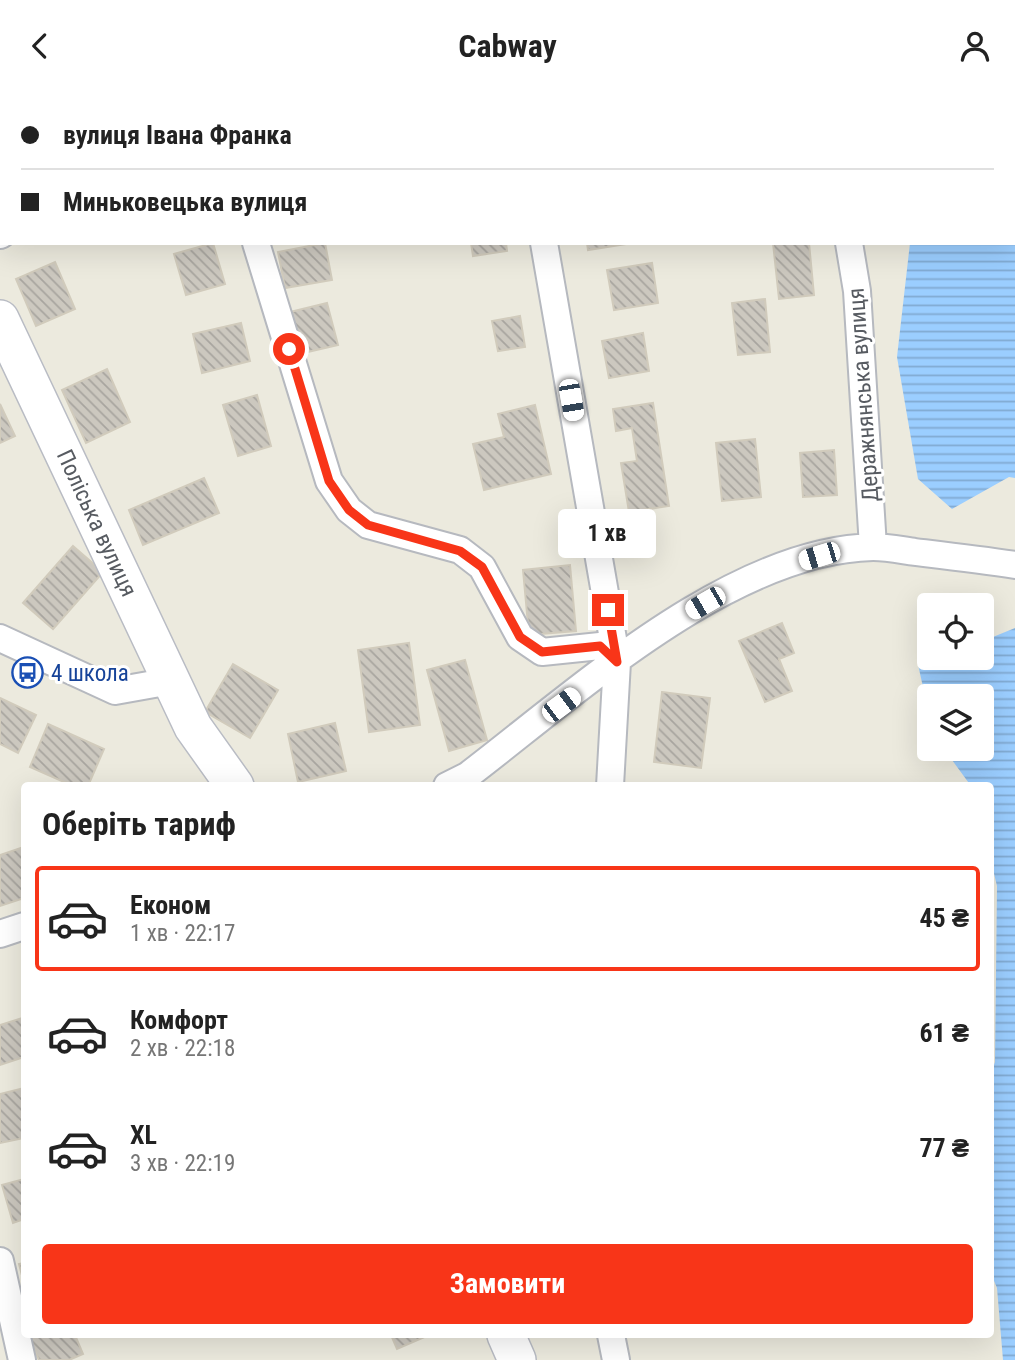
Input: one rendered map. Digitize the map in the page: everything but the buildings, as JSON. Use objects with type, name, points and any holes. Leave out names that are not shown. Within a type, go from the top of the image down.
[{"type":"main road","name":"Поліська вулиця","points":[[0,319],[193,727],[232,782]]},
{"type":"main road","points":[[507,1338],[517,1360]]},
{"type":"street","points":[[257,245],[329,481],[349,510],[368,525],[460,551],[482,567],[520,637],[542,652],[600,646],[617,662]]},
{"type":"street","points":[[544,245],[617,662],[610,782]]},
{"type":"street","name":"Деражнянська вулиця","points":[[849,245],[857,291],[873,547]]},
{"type":"street","points":[[455,782],[467,776],[617,662],[683,616],[727,590],[768,571],[819,556],[873,547],[1015,565]]},
{"type":"street","points":[[0,638],[115,691],[172,681]]},
{"type":"street","points":[[0,934],[21,927]]},
{"type":"street","points":[[0,1262],[22,1360]]},
{"type":"street","points":[[612,1338],[616,1360]]},
{"type":"water","points":[[910,245],[1015,245],[1015,478],[1009,477],[952,509],[918,479],[897,357]]},
{"type":"water","points":[[1015,628],[1015,1360],[1003,1360],[997,1288],[994,1281],[997,886],[994,874],[994,782],[968,782],[953,761],[994,761],[994,684],[922,684],[919,670],[994,670],[994,637]]},
{"type":"place","name":"4 школа","points":[[28,673]]},
{"type":"route","points":[[289,349],[329,481],[349,510],[368,525],[460,551],[482,567],[520,637],[542,652],[600,646],[617,662],[608,610]]}]
